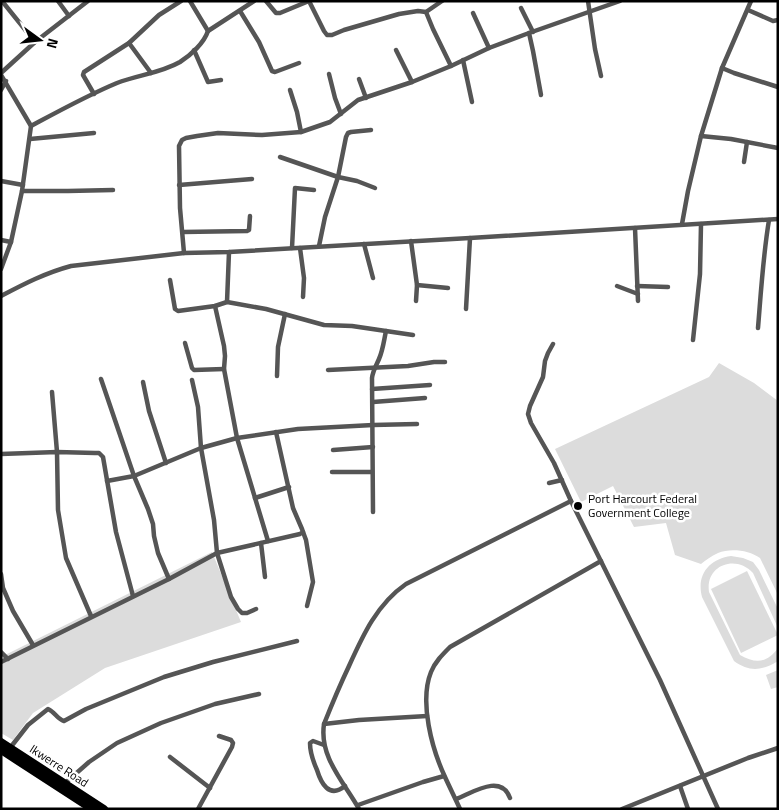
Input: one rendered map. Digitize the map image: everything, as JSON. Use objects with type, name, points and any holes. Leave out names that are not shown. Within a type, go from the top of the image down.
[{"type":"main road","name":"Ikwerre Road","points":[[1,742],[104,809]]},
{"type":"main road","name":"Ikwerre Road","points":[[1,750],[92,809]]},
{"type":"street","points":[[2,1],[35,42]]},
{"type":"street","points":[[58,1],[69,16]]},
{"type":"street","points":[[1,269],[11,242],[22,191],[31,126],[1,74],[35,42],[88,1]]},
{"type":"street","points":[[94,94],[83,73],[128,43],[159,15],[181,1]]},
{"type":"street","points":[[190,1],[208,31]]},
{"type":"street","points":[[31,126],[118,83],[177,63],[194,50],[206,37],[208,31],[240,12],[254,1]]},
{"type":"street","points":[[266,1],[276,13],[309,1],[327,35],[399,14],[418,10],[426,12],[442,1]]},
{"type":"street","points":[[588,1],[601,76]]},
{"type":"street","points":[[184,253],[179,184],[179,146],[180,142],[186,138],[218,133],[262,134],[301,132],[330,122],[358,100],[412,82],[531,32],[620,1]]},
{"type":"street","points":[[682,224],[701,136],[722,68],[751,1]]},
{"type":"street","points":[[521,8],[531,32],[541,95]]},
{"type":"street","points":[[748,10],[773,21],[778,20]]},
{"type":"street","points":[[240,12],[259,42],[272,71],[275,72],[299,63]]},
{"type":"street","points":[[426,12],[451,66]]},
{"type":"street","points":[[473,13],[490,48]]},
{"type":"street","points":[[128,43],[151,73]]},
{"type":"street","points":[[194,50],[208,82],[221,80]]},
{"type":"street","points":[[396,50],[412,82]]},
{"type":"street","points":[[463,60],[472,102]]},
{"type":"street","points":[[722,68],[778,87]]},
{"type":"street","points":[[329,74],[341,114]]},
{"type":"street","points":[[359,79],[366,98]]},
{"type":"street","points":[[1,90],[6,81]]},
{"type":"street","points":[[290,90],[301,132]]},
{"type":"street","points":[[319,246],[338,177],[346,137],[350,132],[371,130]]},
{"type":"street","points":[[30,139],[94,133]]},
{"type":"street","points":[[701,136],[731,139],[778,148]]},
{"type":"street","points":[[744,162],[747,142]]},
{"type":"street","points":[[280,156],[375,188]]},
{"type":"street","points":[[179,184],[252,180]]},
{"type":"street","points":[[1,181],[22,185]]},
{"type":"street","points":[[292,248],[295,188],[314,190]]},
{"type":"street","points":[[22,191],[113,190]]},
{"type":"street","points":[[183,232],[247,231],[250,228],[250,216]]},
{"type":"street","points":[[1,296],[33,279],[71,266],[184,253],[300,248],[778,219]]},
{"type":"street","points":[[758,328],[769,220]]},
{"type":"street","points":[[693,340],[699,281],[701,224]]},
{"type":"street","points":[[635,228],[638,300]]},
{"type":"street","points":[[466,309],[470,238]]},
{"type":"street","points":[[1,240],[11,242]]},
{"type":"street","points":[[411,241],[417,285],[416,301]]},
{"type":"street","points":[[364,244],[373,278]]},
{"type":"street","points":[[300,248],[304,278],[303,297]]},
{"type":"street","points":[[227,302],[229,252]]},
{"type":"street","points":[[170,280],[178,312],[215,306],[227,302],[285,314],[324,325],[352,326],[413,334]]},
{"type":"street","points":[[417,285],[448,288]]},
{"type":"street","points":[[618,286],[638,294]]},
{"type":"street","points":[[637,286],[668,286]]},
{"type":"street","points":[[215,306],[224,346],[224,369],[237,438],[268,541]]},
{"type":"street","points":[[277,376],[278,347],[285,314]]},
{"type":"street","points":[[373,512],[372,378],[374,368],[379,360],[386,331]]},
{"type":"street","points":[[185,343],[194,370],[224,369]]},
{"type":"street","points":[[553,344],[545,361],[542,377],[530,406],[528,414],[531,423],[554,463],[660,680],[718,809]]},
{"type":"street","points":[[328,370],[445,362]]},
{"type":"street","points":[[101,379],[134,476],[148,509],[153,524],[158,553],[168,579]]},
{"type":"street","points":[[192,380],[198,407],[201,448],[214,520],[217,553],[231,597],[238,609],[242,613],[256,609]]},
{"type":"street","points":[[142,382],[149,411],[166,463]]},
{"type":"street","points":[[372,389],[430,385]]},
{"type":"street","points":[[52,392],[57,452],[58,510],[66,558],[91,616]]},
{"type":"street","points":[[373,402],[425,398]]},
{"type":"street","points":[[107,481],[134,476],[201,448],[237,438],[298,429],[417,424]]},
{"type":"street","points":[[276,432],[293,508],[306,540],[313,582],[307,606]]},
{"type":"street","points":[[333,450],[372,447]]},
{"type":"street","points":[[1,454],[99,453],[103,457],[116,532],[133,596]]},
{"type":"street","points":[[332,472],[372,472]]},
{"type":"street","points":[[549,483],[562,480]]},
{"type":"street","points":[[255,498],[289,487]]},
{"type":"street","points":[[444,776],[358,807],[329,760],[324,745],[324,724],[347,671],[369,624],[378,611],[399,589],[571,501]]},
{"type":"street","points":[[1,662],[217,553],[302,532]]},
{"type":"street","points":[[261,543],[266,577]]},
{"type":"street","points":[[460,809],[444,776],[431,739],[427,716],[427,688],[431,673],[442,655],[450,647],[601,561]]},
{"type":"street","points":[[1,574],[2,588],[33,646]]},
{"type":"street","points":[[10,748],[28,724],[48,709],[52,710],[58,718],[64,721],[86,709],[164,677],[203,664],[297,641]]},
{"type":"street","points":[[1,652],[8,659]]},
{"type":"street","points":[[64,784],[89,762],[117,743],[161,723],[215,704],[259,694]]},
{"type":"street","points":[[324,724],[427,716]]},
{"type":"street","points":[[198,809],[232,747],[233,743],[231,740],[219,736]]},
{"type":"street","points":[[324,745],[313,741],[310,743],[312,759],[321,782],[331,790],[338,790],[345,786]]},
{"type":"street","points":[[622,809],[748,758],[778,748]]},
{"type":"street","points":[[170,758],[210,788]]},
{"type":"street","points":[[456,800],[491,785],[504,788],[510,798]]},
{"type":"street","points":[[680,786],[688,809]]},
{"type":"shaded area","points":[[719,363],[754,383],[778,401],[778,595],[760,558],[756,555],[734,550],[723,551],[713,555],[701,564],[675,555],[666,523],[634,527],[613,486],[581,502],[555,449],[709,377]]},
{"type":"shaded area","points":[[212,552],[241,622],[105,668],[33,713],[13,740],[1,733],[1,657]]},
{"type":"shaded area","points":[[731,556],[753,562],[759,570],[778,609],[778,628],[753,573],[746,567],[731,564],[723,565],[717,569],[709,583],[709,592],[740,655],[756,661],[770,657],[778,648],[778,661],[766,667],[750,668],[734,661],[702,597],[701,581],[706,569],[717,560]]},
{"type":"shaded area","points":[[747,571],[778,635],[741,653],[711,589]]},
{"type":"shaded area","points":[[778,670],[778,687],[771,689],[766,675]]},
{"type":"place","name":"Port Harcourt Federal Government College","points":[[578,506]]}]
